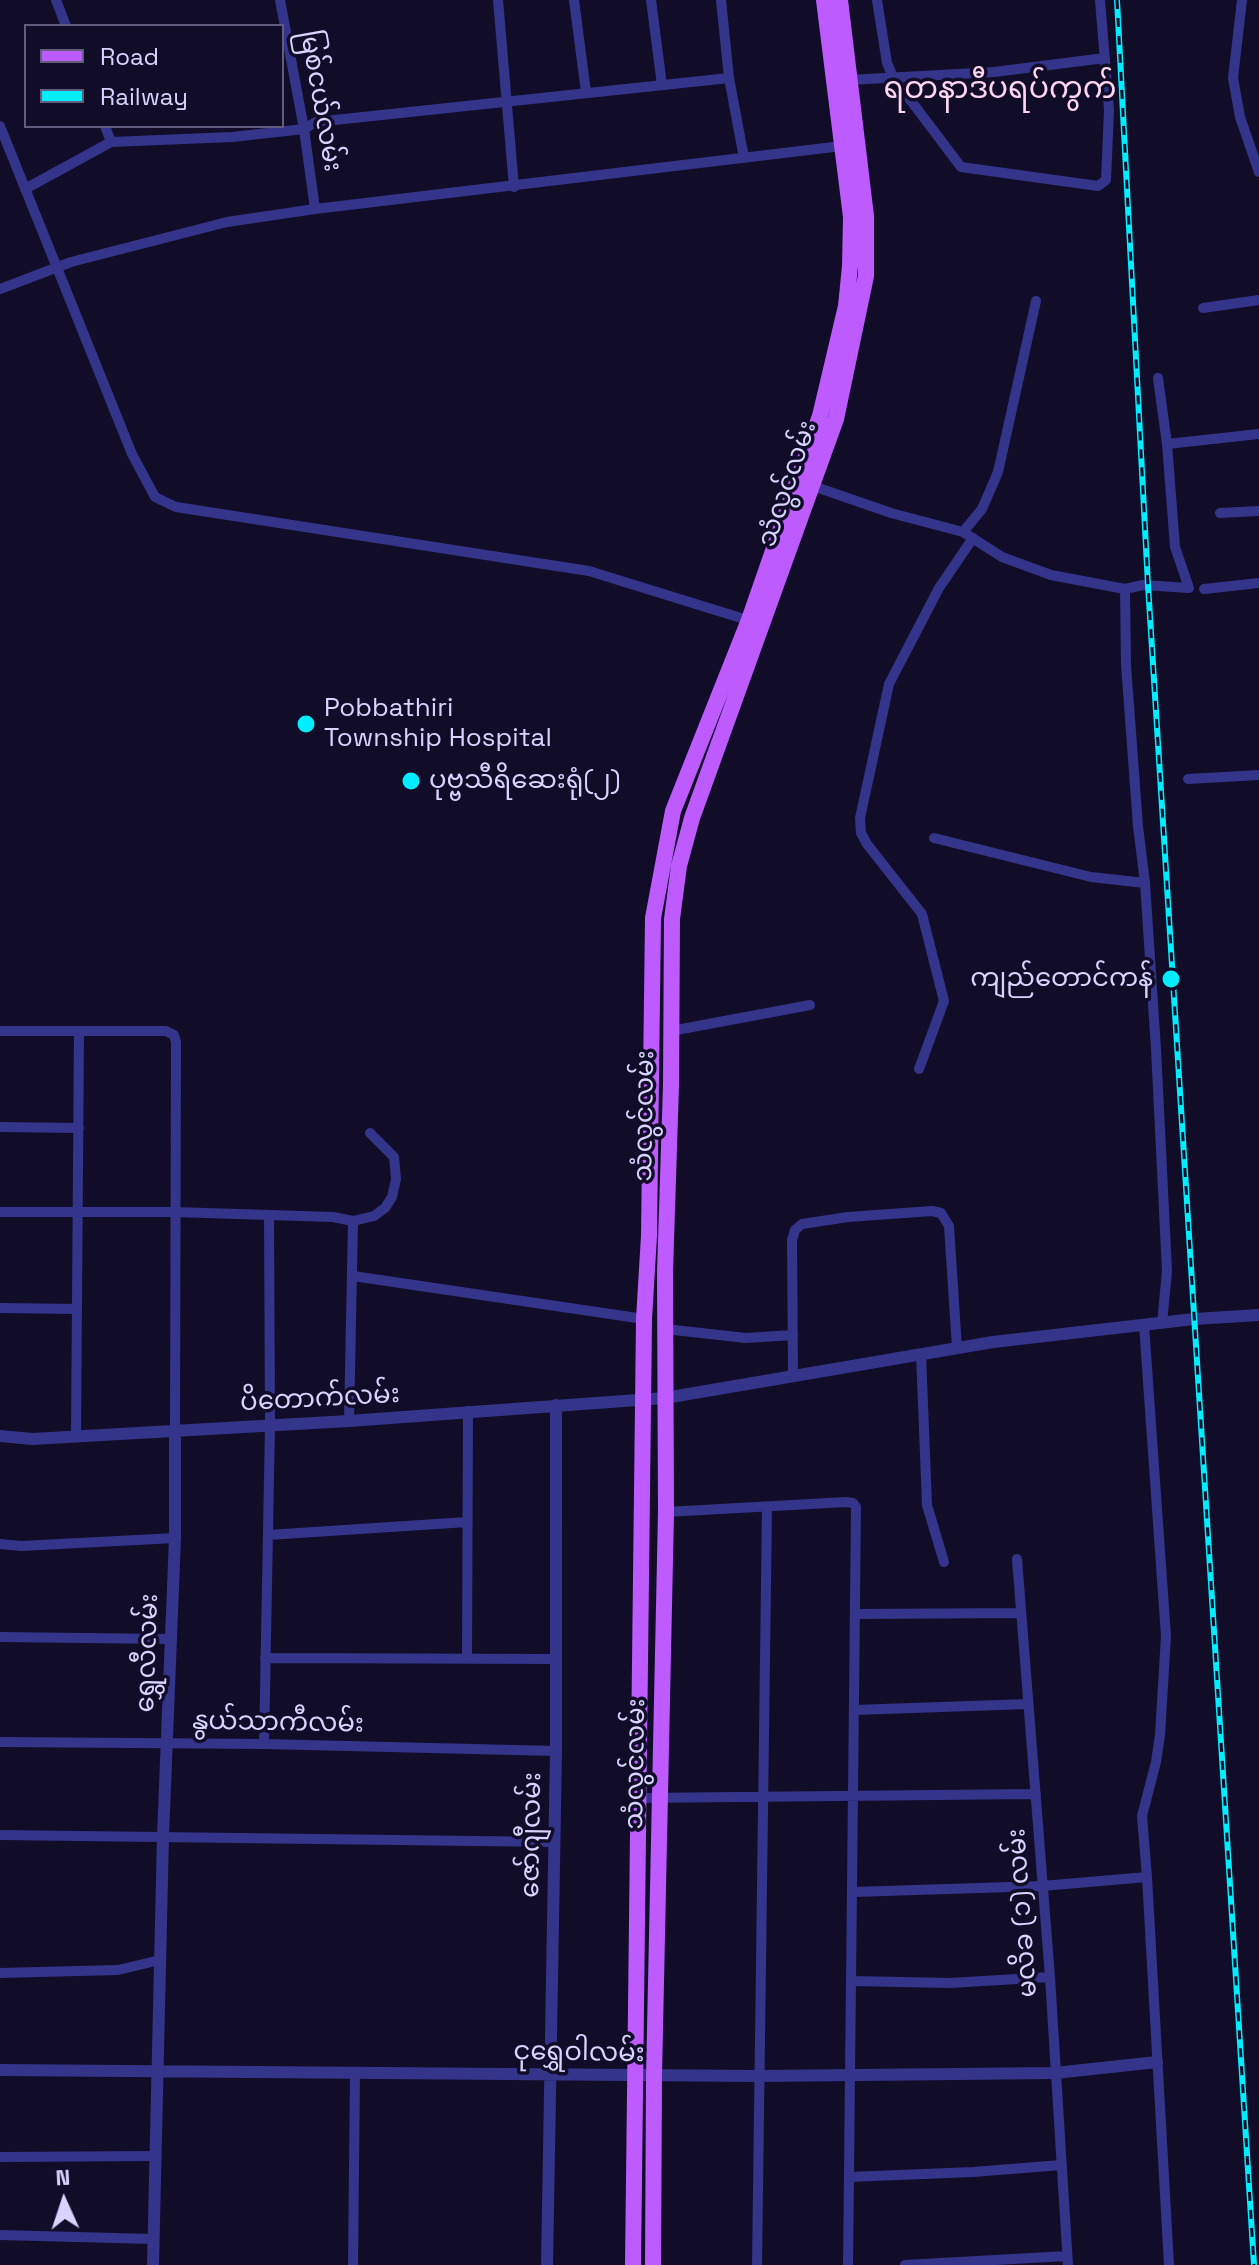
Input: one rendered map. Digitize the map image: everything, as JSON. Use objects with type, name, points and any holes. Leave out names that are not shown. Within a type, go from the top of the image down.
[{"type":"main road","name":"သံလွင်လမ်း","points":[[633,2265],[644,1319],[649,1236],[652,951],[658,882],[673,811],[813,486],[836,419],[851,241],[824,0]]},
{"type":"main road","name":"သံလွင်လမ်း","points":[[653,2265],[672,919],[679,866],[692,818],[866,276],[868,246],[840,0]]},
{"type":"street","points":[[56,0],[65,24]]},
{"type":"street","name":"မြစ်ငယ်လမ်း","points":[[280,0],[315,209]]},
{"type":"street","points":[[498,0],[514,187]]},
{"type":"street","points":[[574,0],[586,92]]},
{"type":"street","points":[[651,0],[662,85]]},
{"type":"street","points":[[721,0],[729,78],[744,158]]},
{"type":"street","points":[[877,0],[887,63],[893,77],[961,167],[1098,186],[1106,180],[1109,110],[1100,0]]},
{"type":"street","points":[[1242,0],[1233,78],[1240,117],[1259,172]]},
{"type":"street","points":[[849,80],[994,72],[1105,58]]},
{"type":"street","points":[[25,189],[111,142],[232,137],[304,129],[316,122],[729,78]]},
{"type":"street","points":[[0,126],[132,454],[155,497],[176,507],[589,571],[756,623]]},
{"type":"street","points":[[106,128],[111,142]]},
{"type":"street","points":[[0,289],[57,268],[227,222],[842,146]]},
{"type":"street","points":[[1203,308],[1259,300]]},
{"type":"street","points":[[919,1069],[944,1001],[922,914],[867,844],[861,833],[860,818],[889,684],[982,509],[998,472],[1036,301]]},
{"type":"street","points":[[813,486],[968,535],[1002,557],[1051,575],[1125,589],[1143,585],[1189,588],[1175,547],[1158,378]]},
{"type":"street","points":[[1167,444],[1259,434]]},
{"type":"street","points":[[1220,513],[1259,511]]},
{"type":"street","points":[[1204,589],[1259,583]]},
{"type":"street","points":[[1125,589],[1127,680],[1145,883],[1166,1257],[1162,1323]]},
{"type":"street","points":[[1188,779],[1259,775]]},
{"type":"street","points":[[934,838],[1091,877],[1145,883]]},
{"type":"street","points":[[671,1031],[810,1005]]},
{"type":"street","points":[[0,1031],[79,1031],[76,1436]]},
{"type":"street","name":"ရွှေလီလမ်း","points":[[79,1031],[166,1031],[171,1032],[176,1042],[175,1538],[163,1836],[153,2265]]},
{"type":"street","points":[[0,1127],[79,1128]]},
{"type":"street","points":[[0,1212],[175,1212],[333,1217],[353,1221],[374,1216],[385,1208],[392,1197],[396,1179],[394,1157],[370,1133]]},
{"type":"street","points":[[793,1375],[792,1240],[795,1230],[802,1224],[848,1217],[941,1213],[949,1226],[957,1348]]},
{"type":"street","points":[[264,1744],[270,1425],[269,1216]]},
{"type":"street","points":[[349,1421],[353,1221]]},
{"type":"street","points":[[353,1276],[644,1319]]},
{"type":"street","points":[[0,1308],[77,1309]]},
{"type":"street","name":"ပိတောက်လမ်း","points":[[0,1436],[32,1439],[349,1421],[665,1398],[957,1348],[1162,1323],[1259,1315]]},
{"type":"street","points":[[1144,1325],[1166,1636],[1156,1762],[1142,1816],[1169,2265]]},
{"type":"street","points":[[665,1329],[746,1338],[793,1335]]},
{"type":"street","points":[[921,1354],[927,1505],[944,1562]]},
{"type":"street","name":"ဇော်ဂျီလမ်း","points":[[547,2265],[556,1751],[556,1405]]},
{"type":"street","points":[[467,1658],[468,1411]]},
{"type":"street","points":[[666,1512],[846,1502],[856,1507],[848,2265]]},
{"type":"street","points":[[757,2265],[767,1507]]},
{"type":"street","points":[[268,1535],[467,1522]]},
{"type":"street","points":[[0,1544],[21,1546],[175,1538]]},
{"type":"street","name":"မလိခ (၁) လမ်း","points":[[1017,1559],[1050,1977],[1068,2261]]},
{"type":"street","points":[[856,1614],[1020,1613]]},
{"type":"street","points":[[0,1637],[169,1639]]},
{"type":"street","points":[[265,1658],[555,1659]]},
{"type":"street","points":[[854,1710],[1028,1704]]},
{"type":"street","name":"နွယ်သာကီလမ်း","points":[[0,1742],[556,1751]]},
{"type":"street","points":[[638,1798],[1036,1794]]},
{"type":"street","points":[[0,1835],[554,1842]]},
{"type":"street","points":[[853,1892],[1042,1886],[1147,1877]]},
{"type":"street","points":[[0,1973],[118,1970],[160,1960]]},
{"type":"street","points":[[853,1981],[950,1983],[1050,1977]]},
{"type":"street","name":"ငုရွှေဝါလမ်း","points":[[0,2070],[759,2076],[1055,2073],[1157,2062]]},
{"type":"street","points":[[353,2265],[355,2073]]},
{"type":"street","points":[[0,2157],[155,2156]]},
{"type":"street","points":[[849,2177],[1061,2165]]},
{"type":"street","points":[[0,2235],[153,2239]]},
{"type":"street","points":[[905,2265],[1068,2261]]},
{"type":"railway","points":[[1117,0],[1148,585],[1254,2265]]},
{"type":"place","name":"Pobbathiri Township Hospital","points":[[306,724]]},
{"type":"place","name":"ပုဗ္ဗသီရိဆေးရုံ(၂)","points":[[411,781]]},
{"type":"place","name":"ကျည်တောင်ကန်","points":[[1171,979]]},
{"type":"district","name":"ရတနာဒီပရပ်ကွက်","points":[[1000,90]]}]
